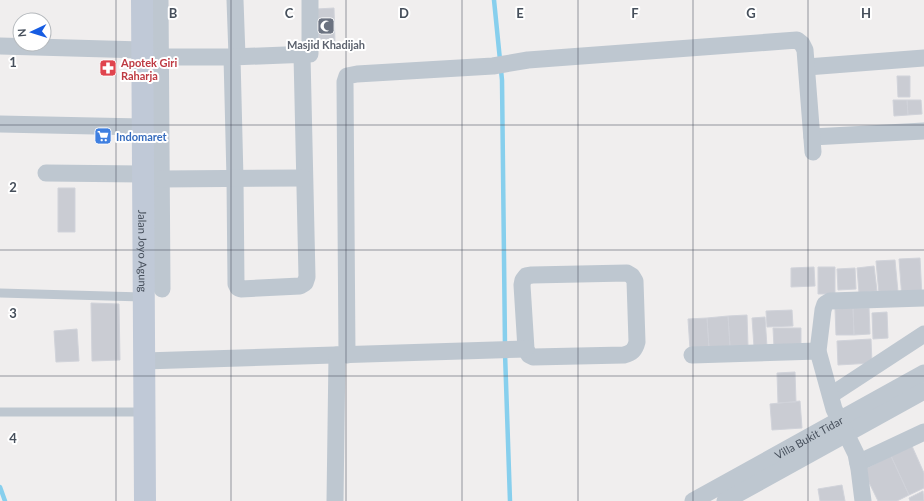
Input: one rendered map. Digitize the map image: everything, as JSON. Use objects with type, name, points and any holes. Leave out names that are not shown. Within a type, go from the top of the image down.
[{"type":"main road","name":"Jalan Joyo Agung","points":[[142,0],[151,53],[142,127],[152,176],[152,293],[144,361],[145,501]]},
{"type":"street","points":[[152,176],[151,53],[160,0]]},
{"type":"street","points":[[236,0],[234,57],[236,284],[238,288],[241,289],[300,286],[305,283],[307,277],[302,55]]},
{"type":"street","points":[[0,46],[234,57],[310,54],[310,0]]},
{"type":"street","points":[[335,501],[342,355],[345,82],[347,76],[357,74],[500,65],[528,60],[797,40],[802,44],[805,50],[812,145],[924,131]]},
{"type":"street","points":[[807,67],[924,58]]},
{"type":"street","points":[[0,124],[142,127]]},
{"type":"street","points":[[46,173],[236,179],[304,178]]},
{"type":"street","points":[[144,361],[512,349],[533,357],[624,355],[631,353],[636,348],[637,342],[635,280],[627,273],[532,274],[526,276],[522,285],[512,349]]},
{"type":"street","points":[[863,501],[856,454],[834,409],[818,351],[823,310],[825,304],[830,301],[924,298]]},
{"type":"street","points":[[831,395],[924,334]]},
{"type":"street","points":[[692,355],[818,351]]},
{"type":"street","name":"Villa Bukit Tidar","points":[[725,501],[843,427],[924,373]]},
{"type":"street","name":"Villa Bukit Tidar","points":[[693,501],[843,427],[924,391]]},
{"type":"street","points":[[858,463],[924,432]]},
{"type":"lane","points":[[0,293],[152,293]]},
{"type":"lane","points":[[0,412],[145,412]]},
{"type":"building","name":"Masjid Khadijah","points":[[334,8],[335,43],[319,44],[317,9]]},
{"type":"building","points":[[897,76],[910,76],[910,97],[898,97]]},
{"type":"building","points":[[893,100],[907,100],[908,115],[894,116]]},
{"type":"building","points":[[907,100],[921,100],[922,114],[908,115]]},
{"type":"building","points":[[58,188],[75,188],[75,232],[58,232]]},
{"type":"building","points":[[920,258],[922,297],[902,299],[899,259]]},
{"type":"building","points":[[895,260],[898,292],[879,294],[876,261]]},
{"type":"building","points":[[874,266],[877,291],[859,293],[857,268]]},
{"type":"building","points":[[814,267],[815,286],[791,287],[791,268]]},
{"type":"building","points":[[818,267],[835,267],[835,294],[818,294]]},
{"type":"building","points":[[855,268],[856,289],[838,290],[837,269]]},
{"type":"building","points":[[91,303],[119,304],[120,360],[92,361]]},
{"type":"building","points":[[853,308],[869,308],[870,334],[854,335]]},
{"type":"building","points":[[853,308],[854,335],[836,335],[835,309]]},
{"type":"building","points":[[792,310],[793,326],[767,327],[766,311]]},
{"type":"building","points":[[887,312],[888,338],[873,339],[872,313]]},
{"type":"building","points":[[747,315],[748,346],[730,346],[728,316]]},
{"type":"building","points":[[728,316],[730,346],[709,348],[707,318]]},
{"type":"building","points":[[765,317],[767,347],[754,347],[752,318]]},
{"type":"building","points":[[707,318],[709,348],[690,349],[688,319]]},
{"type":"building","points":[[773,328],[801,328],[801,346],[774,347]]},
{"type":"building","points":[[77,329],[79,361],[56,362],[54,331]]},
{"type":"building","points":[[871,339],[872,363],[838,365],[837,341]]},
{"type":"building","points":[[795,372],[796,402],[778,403],[777,373]]},
{"type":"building","points":[[800,401],[802,428],[772,430],[770,404]]},
{"type":"building","points":[[912,446],[924,473],[924,488],[909,495],[891,456]]},
{"type":"building","points":[[891,456],[909,495],[897,501],[878,501],[863,470]]},
{"type":"building","points":[[842,485],[845,501],[820,501],[818,489]]},
{"type":"building","points":[[923,491],[924,501],[910,501],[909,498]]},
{"type":"waterway","points":[[494,0],[502,80],[505,346]]},
{"type":"waterway","points":[[505,353],[510,501]]},
{"type":"waterway","points":[[0,487],[5,501]]},
{"type":"place","name":"Masjid Khadijah","points":[[326,26]]},
{"type":"place","name":"Apotek Giri Raharja","points":[[108,68]]},
{"type":"place","name":"Indomaret","points":[[103,136]]}]
